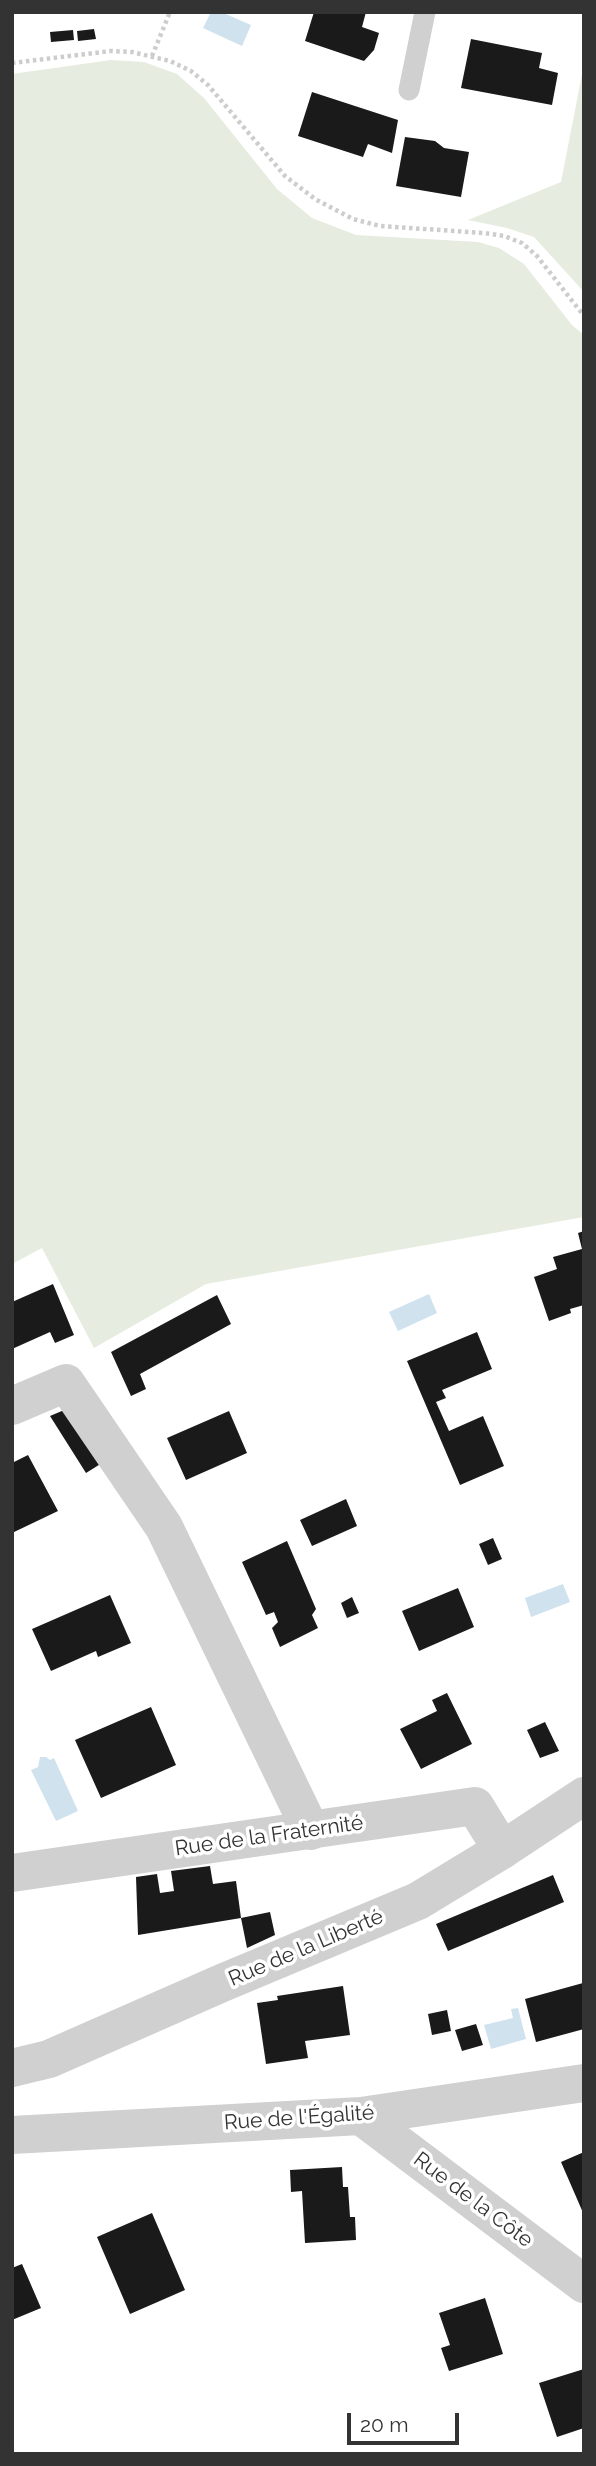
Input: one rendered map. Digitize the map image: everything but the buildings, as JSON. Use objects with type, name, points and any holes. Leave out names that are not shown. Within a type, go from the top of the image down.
[{"type":"street","points":[[12,1406],[66,1382],[164,1527],[311,1831]]},
{"type":"street","name":"Rue de la Liberté","points":[[12,2068],[49,2059],[418,1900],[502,1850],[584,1796]]},
{"type":"street","name":"Rue de la Fraternité","points":[[12,1873],[475,1806],[502,1850]]},
{"type":"street","name":"Rue de l'Égalité","points":[[12,2135],[361,2116],[584,2083]]},
{"type":"street","name":"Rue de la Côte","points":[[361,2116],[584,2284]]},
{"type":"lane","points":[[409,90],[425,12]]},
{"type":"path","points":[[152,55],[170,12]]},
{"type":"path","points":[[12,63],[111,51],[152,55],[170,61],[191,71],[208,85],[285,176],[314,199],[353,219],[380,226],[484,233],[504,236],[522,243],[537,256],[584,316]]},
{"type":"shaded area","points":[[111,60],[144,62],[177,74],[204,98],[277,189],[312,218],[356,235],[478,242],[499,248],[524,264],[572,325],[584,335],[584,1217],[206,1284],[94,1348],[42,1248],[12,1264],[12,74]]},
{"type":"shaded area","points":[[584,64],[584,292],[534,237],[468,220],[561,182]]},
{"type":"water","points":[[211,12],[221,12],[251,25],[242,46],[203,28]]},
{"type":"water","points":[[429,1294],[437,1313],[398,1331],[389,1312]]},
{"type":"water","points":[[563,1584],[570,1602],[531,1617],[525,1598]]},
{"type":"water","points":[[40,1757],[50,1760],[54,1758],[78,1811],[56,1821],[31,1770],[38,1767]]},
{"type":"water","points":[[518,2008],[526,2039],[491,2049],[484,2025],[513,2018],[511,2009]]}]
